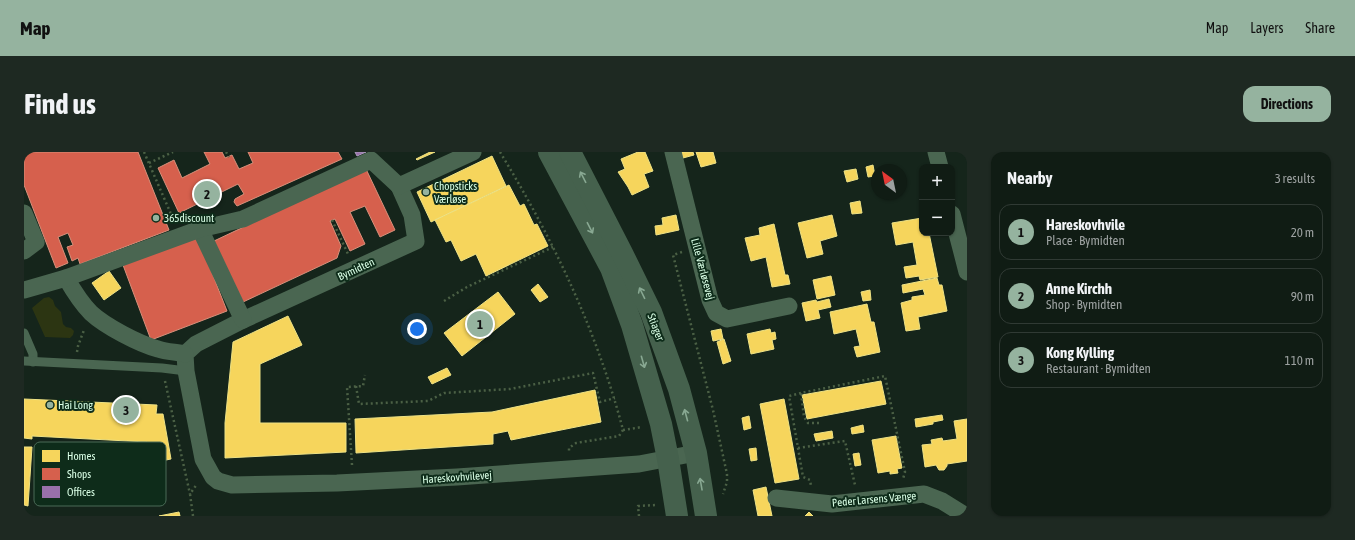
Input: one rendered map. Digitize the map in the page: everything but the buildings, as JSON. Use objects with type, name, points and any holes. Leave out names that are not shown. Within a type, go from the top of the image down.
[{"type":"street","points":[[399,186],[473,152]]},
{"type":"street","name":"Stiager","points":[[549,152],[611,268],[632,325],[661,424],[677,516]]},
{"type":"street","name":"Lille Værløsevej","points":[[673,152],[710,300],[716,313],[727,318],[789,306]]},
{"type":"street","points":[[936,152],[939,164]]},
{"type":"street","name":"Stiager","points":[[570,154],[651,312],[679,389],[696,453],[706,516]]},
{"type":"street","name":"Bymidten","points":[[24,290],[66,278],[200,229],[243,219],[372,160],[399,186],[412,215],[416,241],[243,320],[196,344],[186,354]]},
{"type":"street","points":[[24,213],[36,242],[24,250]]},
{"type":"street","points":[[955,226],[967,272]]},
{"type":"street","points":[[200,229],[243,320]]},
{"type":"street","points":[[66,278],[74,292],[92,313],[114,328],[131,338],[158,349],[186,354],[186,371],[203,459],[213,475]]},
{"type":"street","name":"Hareskovhvilevej","points":[[213,475],[232,485],[337,483],[456,477],[639,464],[696,453]]},
{"type":"street","name":"Peder Larsens Vænge","points":[[776,498],[832,504],[924,494],[942,501],[966,516]]},
{"type":"lane","points":[[24,333],[33,354],[29,361],[162,368],[186,371]]},
{"type":"path","points":[[144,152],[181,236]]},
{"type":"path","points":[[149,163],[173,152]]},
{"type":"path","points":[[226,152],[229,157]]},
{"type":"path","points":[[500,152],[524,192],[580,303],[614,398],[623,430]]},
{"type":"path","points":[[332,220],[356,269]]},
{"type":"path","points":[[444,301],[467,287],[553,247]]},
{"type":"path","points":[[673,255],[713,410],[727,474],[727,482],[723,496],[718,496]]},
{"type":"path","points":[[77,364],[78,346],[92,313]]},
{"type":"path","points":[[162,368],[190,494],[193,516]]},
{"type":"path","points":[[356,386],[359,404],[413,402],[428,401],[444,393],[510,389],[593,373],[600,402],[614,398]]},
{"type":"path","points":[[351,454],[347,387],[362,386],[365,374]]},
{"type":"path","points":[[814,502],[810,480],[803,477],[788,396],[885,376],[905,472],[902,482],[904,496]]},
{"type":"path","points":[[801,393],[804,417],[808,423],[819,423]]},
{"type":"path","points":[[570,469],[569,448],[576,443],[619,436],[623,430],[644,427]]},
{"type":"path","points":[[798,448],[845,441],[858,501]]},
{"type":"path","points":[[190,494],[213,475]]},
{"type":"path","points":[[639,516],[638,506],[658,505]]},
{"type":"green space","points":[[49,297],[53,300],[55,306],[61,312],[63,324],[74,331],[70,338],[45,337],[32,308],[44,298]]},
{"type":"place","name":"Chopsticks Værløse","points":[[426,192]]},
{"type":"place","name":"Anne Kirchh","points":[[207,194]]},
{"type":"place","name":"365discount","points":[[156,218]]},
{"type":"place","name":"Hareskovhvile","points":[[480,324]]},
{"type":"place","name":"Hai Long","points":[[50,405]]},
{"type":"place","name":"Kong Kylling","points":[[126,410]]}]
